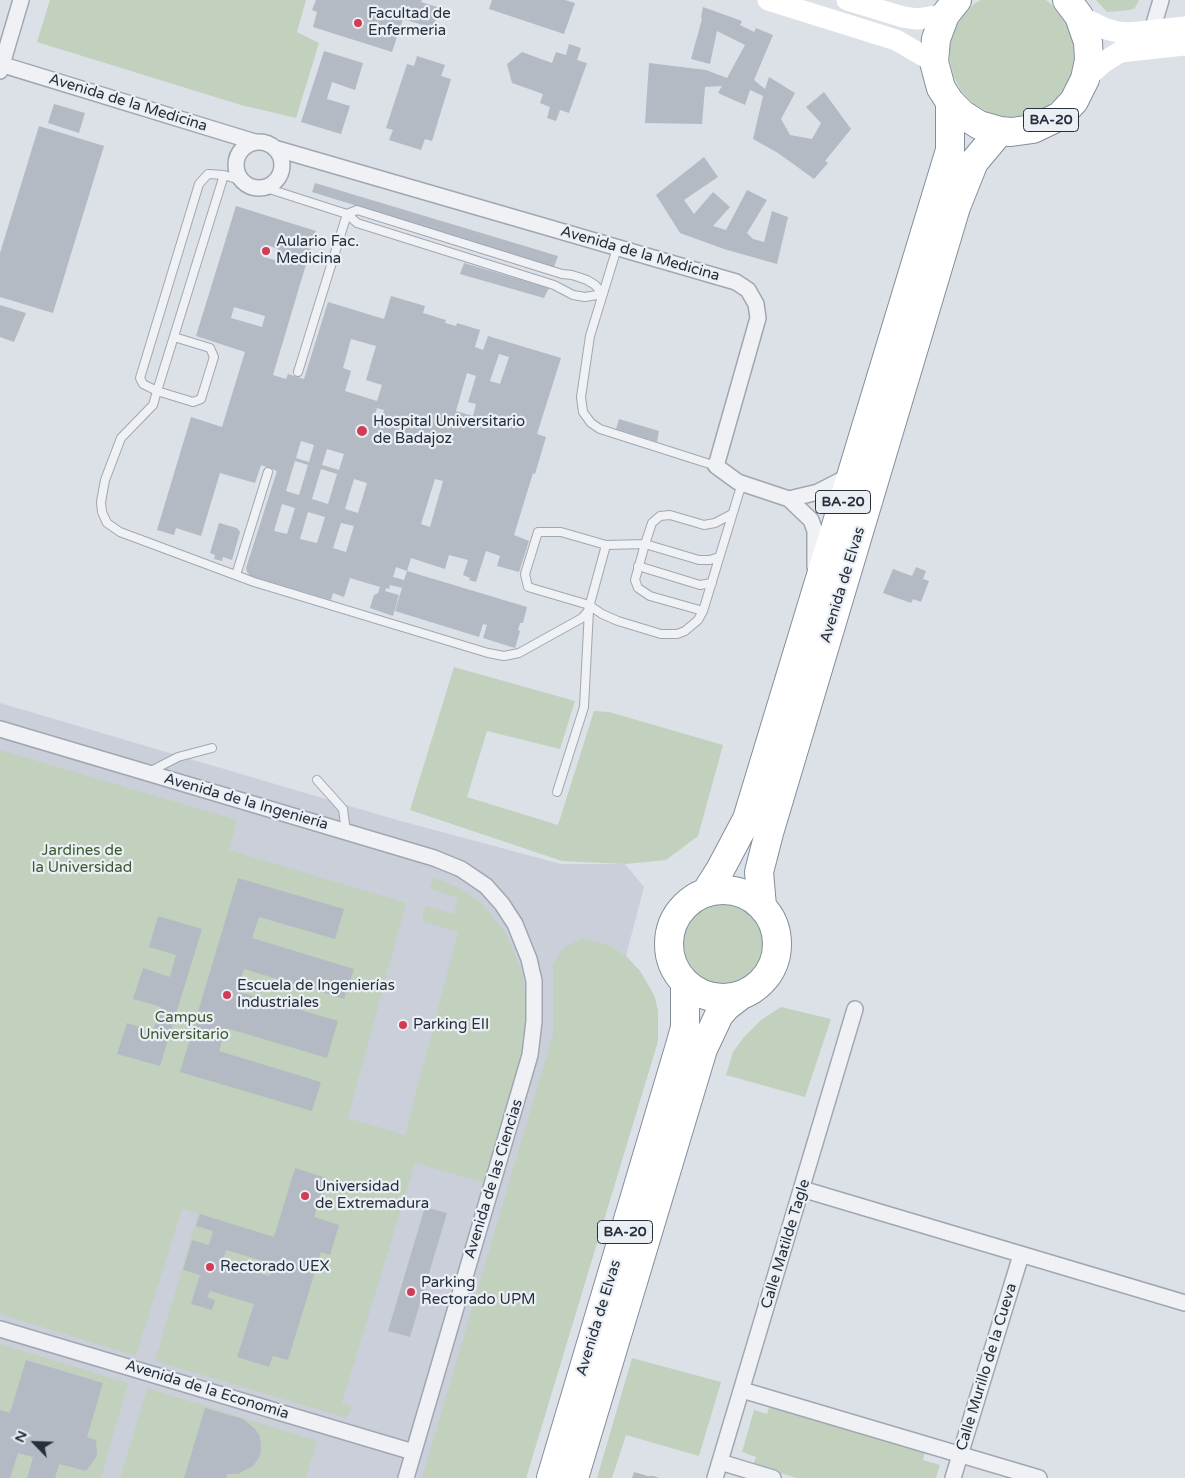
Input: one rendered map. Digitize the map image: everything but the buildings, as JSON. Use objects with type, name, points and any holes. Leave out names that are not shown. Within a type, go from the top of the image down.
[{"type":"highway","name":"BA-20","points":[[947,7],[936,39],[934,62],[941,88],[950,102],[962,114],[979,125],[1011,132],[1033,129],[1060,116],[1074,101],[1085,79],[1089,60],[1088,42],[1073,8]]},
{"type":"highway","name":"Avenida de Elvas","points":[[706,892],[747,819],[950,150],[950,102]]},
{"type":"highway","name":"Avenida de Elvas","points":[[762,906],[759,872],[769,833],[954,213],[974,162],[1000,131]]},
{"type":"highway","name":"BA-20","points":[[722,890],[746,895],[762,906],[773,924],[777,950],[775,960],[764,980],[750,992],[725,999],[710,997],[696,992],[678,976],[672,962],[668,943],[677,915],[684,906],[706,892],[722,890]]},
{"type":"highway","name":"Avenida de Elvas","points":[[551,1478],[682,1042],[685,1027],[685,983]]},
{"type":"highway","name":"Avenida de Elvas","points":[[574,1478],[703,1049],[719,1015],[740,996]]},
{"type":"main road","points":[[768,0],[896,40],[934,62]]},
{"type":"main road","points":[[847,0],[889,13],[917,18],[947,7]]},
{"type":"main road","points":[[1073,8],[1106,29],[1118,32],[1185,27]]},
{"type":"main road","points":[[1085,79],[1104,62],[1120,52],[1185,45]]},
{"type":"street","points":[[1,67],[21,0]]},
{"type":"street","points":[[1147,31],[1153,27],[1161,0]]},
{"type":"street","name":"Avenida de la Medicina","points":[[1,67],[255,142]]},
{"type":"street","points":[[255,142],[268,144],[274,148],[281,160],[280,174],[270,185],[256,188],[243,181],[238,175],[236,161],[243,149],[255,142]]},
{"type":"street","name":"Avenida de la Medicina","points":[[274,148],[736,282],[748,290],[756,304],[758,318],[716,466]]},
{"type":"street","points":[[716,466],[742,483],[789,499],[818,492],[852,474]]},
{"type":"street","name":"Avenida de Elvas","points":[[789,499],[811,520],[815,531],[815,595]]},
{"type":"street","name":"Avenida de la Ingeniería","points":[[0,729],[441,860],[461,869],[486,886]]},
{"type":"street","name":"Avenida de las Ciencias","points":[[406,1478],[527,1071],[533,1038],[534,981],[529,959],[515,924],[502,904],[486,886]]},
{"type":"street","name":"Calle Matilde Tagle","points":[[715,1478],[855,1010]]},
{"type":"street","points":[[802,1190],[1185,1303]]},
{"type":"street","name":"Calle Murillo de la Cueva","points":[[953,1478],[1022,1255]]},
{"type":"street","name":"Avenida de la Economía","points":[[0,1329],[413,1452]]},
{"type":"street","points":[[742,1390],[1039,1478]]},
{"type":"street","points":[[720,1462],[773,1478]]},
{"type":"lane","points":[[174,337],[210,348],[214,357],[201,399],[193,402],[158,391],[143,384],[140,378],[199,184],[208,174],[224,175],[243,181]]},
{"type":"lane","points":[[224,175],[154,405],[121,438],[106,480],[101,502],[102,512],[107,523],[120,532],[236,575],[460,645],[504,656],[519,653],[582,618],[588,611],[606,545]]},
{"type":"lane","points":[[263,187],[347,214],[357,223],[554,285],[573,295],[585,297],[603,294]]},
{"type":"lane","points":[[347,214],[357,210],[562,274],[572,274],[588,280],[603,294]]},
{"type":"lane","points":[[298,372],[347,214]]},
{"type":"lane","points":[[617,248],[590,336],[582,397],[583,412],[591,423],[600,429],[716,466]]},
{"type":"lane","points":[[236,575],[268,472]]},
{"type":"lane","points":[[719,557],[710,560],[699,560],[645,544],[606,545],[561,532],[538,532],[525,574],[528,587],[589,605],[618,622],[650,631],[677,634],[692,626],[703,611],[742,483]]},
{"type":"lane","points":[[703,611],[643,593],[638,588],[635,580],[638,566],[652,523],[660,516],[670,515],[704,525],[715,523],[732,514]]},
{"type":"lane","points":[[638,566],[700,585],[712,583]]},
{"type":"lane","points":[[557,792],[584,707],[589,605]]},
{"type":"lane","points":[[148,773],[178,756],[212,748]]},
{"type":"lane","points":[[317,780],[343,809],[346,832]]},
{"type":"shaded area","name":"Universidad de Extremadura","points":[[0,703],[397,820],[561,864],[625,864],[644,887],[626,956],[640,971],[654,995],[658,1011],[658,1041],[526,1478],[0,1478]]},
{"type":"green space","points":[[50,0],[306,0],[297,32],[319,43],[296,118],[241,105],[37,42]]},
{"type":"green space","points":[[981,0],[1046,0],[1061,13],[1071,29],[1075,43],[1075,62],[1071,77],[1058,97],[1045,108],[1028,115],[1003,116],[988,112],[974,104],[962,92],[954,77],[950,61],[950,45],[961,17]]},
{"type":"green space","points":[[1096,0],[1139,0],[1135,8],[1130,10],[1107,12]]},
{"type":"green space","points":[[454,667],[575,701],[560,749],[487,731],[467,797],[558,825],[594,711],[609,712],[723,745],[698,836],[666,860],[625,864],[562,861],[410,810]]},
{"type":"green space","name":"Campus Universitario","points":[[0,750],[237,820],[229,850],[406,903],[348,1118],[405,1135],[458,932],[424,922],[422,914],[426,906],[454,914],[458,898],[430,889],[433,877],[459,888],[480,902],[505,932],[521,969],[525,993],[525,1042],[520,1067],[486,1183],[415,1163],[342,1403],[352,1406],[347,1418],[155,1361],[198,1214],[182,1209],[136,1356],[0,1314]]},
{"type":"green space","points":[[723,899],[740,903],[755,912],[764,927],[768,944],[764,961],[755,976],[740,985],[723,989],[706,985],[691,976],[682,961],[678,944],[682,927],[691,912],[706,903]]},
{"type":"green space","points":[[582,939],[608,945],[626,956],[640,971],[654,995],[658,1011],[658,1041],[526,1478],[422,1478],[553,1034],[553,964],[564,947]]},
{"type":"green space","points":[[781,1007],[831,1019],[805,1097],[726,1075],[733,1052],[744,1037],[761,1020]]},
{"type":"green space","points":[[0,1344],[128,1383],[101,1478],[0,1478]]},
{"type":"green space","points":[[632,1358],[721,1382],[699,1456],[626,1435],[612,1478],[597,1478]]},
{"type":"green space","points":[[147,1388],[317,1441],[306,1478],[120,1478]]},
{"type":"green space","points":[[770,1405],[925,1452],[923,1460],[940,1465],[936,1478],[797,1478],[753,1465],[756,1457],[742,1452],[754,1410],[767,1414]]},
{"type":"place","name":"Facultad de Enfermeria","points":[[358,23]]},
{"type":"place","name":"Aulario Fac. Medicina","points":[[266,251]]},
{"type":"place","name":"Hospital Universitario de Badajoz","points":[[362,431]]},
{"type":"place","name":"Escuela de Ingenierías Industriales","points":[[227,995]]},
{"type":"place","name":"Parking EII","points":[[403,1025]]},
{"type":"place","name":"Universidad de Extremadura","points":[[305,1196]]},
{"type":"place","name":"Rectorado UEX","points":[[210,1267]]},
{"type":"place","name":"Parking Rectorado UPM","points":[[411,1292]]},
{"type":"park label","name":"Jardines de la Universidad","points":[[82,860]]}]
